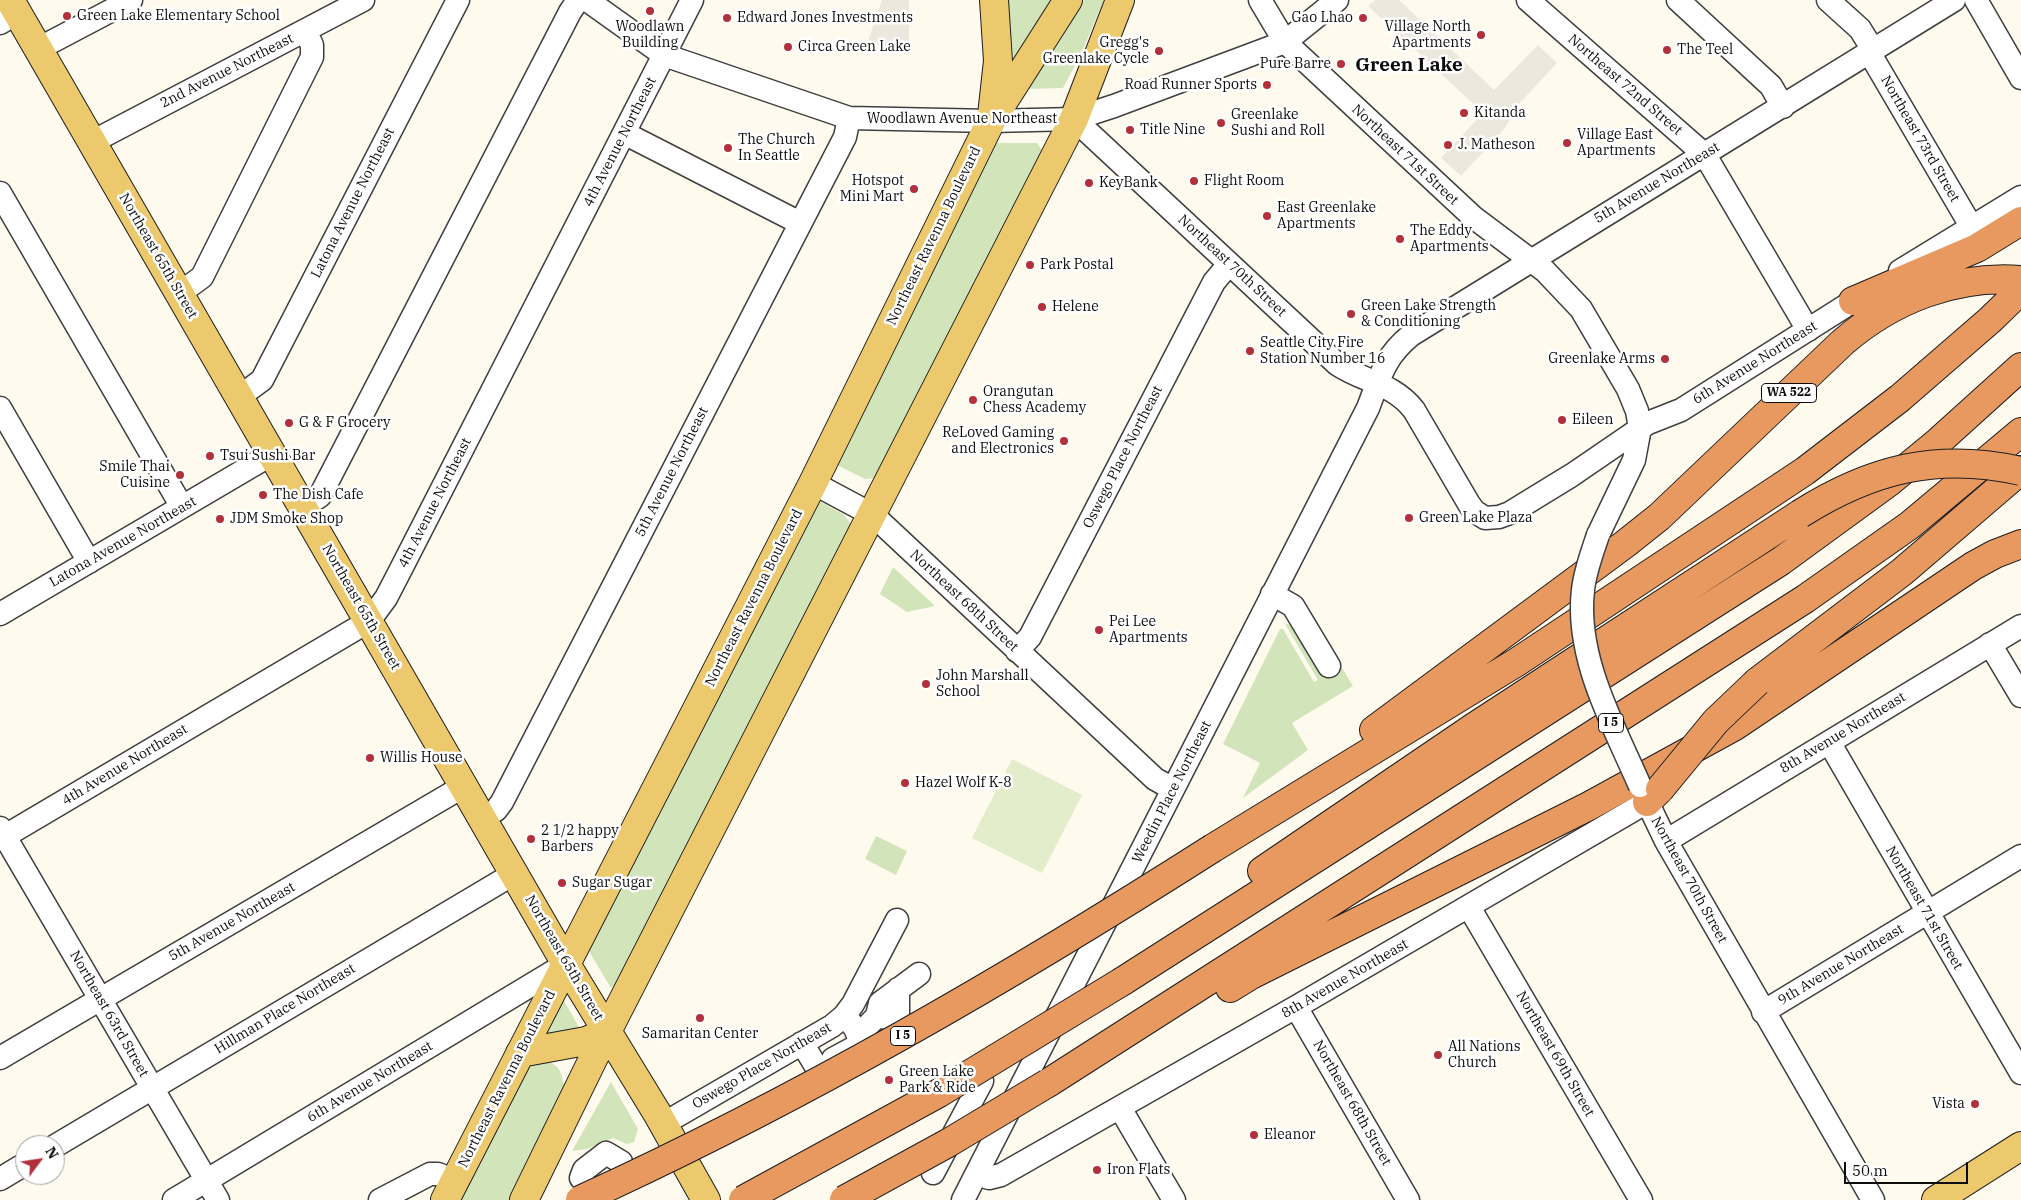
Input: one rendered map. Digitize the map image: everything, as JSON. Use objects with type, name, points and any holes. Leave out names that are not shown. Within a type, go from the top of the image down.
[{"type":"highway","points":[[1853,301],[1977,248],[2021,222]]},
{"type":"highway","name":"WA 522","points":[[1242,829],[1659,517],[1862,326],[1884,311],[1918,296],[1953,285],[1976,281],[2021,280]]},
{"type":"highway","name":"I 5","points":[[580,1189],[727,1130],[870,1055],[1009,975],[1242,829],[1517,662],[1805,470],[1900,398],[1990,320],[2021,290]]},
{"type":"highway","points":[[743,1200],[939,1093],[1123,981],[1781,561],[1896,477],[1954,429],[2021,367]]},
{"type":"highway","name":"I 5","points":[[844,1200],[948,1143],[1048,1083],[1129,1041],[1812,594],[1910,525],[2021,432]]},
{"type":"highway","points":[[1123,981],[1188,921],[1474,727],[1839,490],[1860,481],[1905,468],[1951,463],[1990,465],[2021,470]]},
{"type":"highway","points":[[1647,788],[1757,682],[1902,572],[2021,470]]},
{"type":"highway","points":[[1129,1041],[1251,975],[1426,889],[1647,788],[1973,566],[1995,554],[2021,544]]},
{"type":"main road","points":[[991,121],[998,61],[994,0]]},
{"type":"main road","name":"Northeast Ravenna Boulevard","points":[[450,1190],[531,1051],[566,964],[813,483],[991,121],[1068,0]]},
{"type":"main road","points":[[524,1200],[607,1032],[1074,119],[1120,0]]},
{"type":"main road","name":"Northeast 65th Street","points":[[9,12],[38,49],[566,964],[663,1124],[706,1200]]},
{"type":"main road","points":[[531,1051],[586,1040],[607,1032]]},
{"type":"main road","points":[[531,1051],[562,1056],[569,1064],[573,1074],[574,1097]]},
{"type":"main road","points":[[1936,1200],[2021,1146]]},
{"type":"street","points":[[38,49],[131,0]]},
{"type":"street","name":"2nd Avenue Northeast","points":[[92,142],[363,0]]},
{"type":"street","name":"Latona Avenue Northeast","points":[[239,397],[262,380],[458,0]]},
{"type":"street","points":[[303,507],[320,496],[570,12],[578,0]]},
{"type":"street","name":"Woodlawn Avenue Northeast","points":[[587,0],[664,55],[849,118],[991,121],[1074,119],[1284,42],[1337,0]]},
{"type":"street","name":"4th Avenue Northeast","points":[[2,834],[369,621],[386,598],[692,0]]},
{"type":"street","name":"Northeast 71st Street","points":[[1260,0],[1284,42],[1473,218],[1531,260],[1561,285],[1581,309],[1628,389],[1637,411],[1640,428],[1634,460],[1598,535]]},
{"type":"street","name":"Northeast 72nd Street","points":[[1528,0],[1705,155],[1808,330]]},
{"type":"street","points":[[1678,0],[1771,86],[1783,107]]},
{"type":"street","name":"Northeast 73rd Street","points":[[1828,0],[1860,29],[1971,226]]},
{"type":"street","name":"5th Avenue Northeast","points":[[1377,383],[1394,349],[1411,335],[1954,0]]},
{"type":"street","points":[[1976,0],[2021,78]]},
{"type":"street","points":[[180,293],[202,277],[312,57],[312,46],[305,31]]},
{"type":"street","name":"5th Avenue Northeast","points":[[483,818],[496,810],[502,802],[845,137],[849,118]]},
{"type":"street","name":"Northeast 70th Street","points":[[1074,119],[1337,364],[1349,372],[1377,383],[1405,398],[1474,512],[1485,518]]},
{"type":"street","points":[[624,133],[800,223]]},
{"type":"street","points":[[0,193],[182,507]]},
{"type":"street","name":"6th Avenue Northeast","points":[[1485,518],[1499,517],[1510,513],[1572,475],[1640,428],[1681,410],[1971,226],[2021,197]]},
{"type":"street","name":"Oswego Place Northeast","points":[[1017,651],[1030,637],[1214,282],[1229,264]]},
{"type":"street","name":"Weedin Place Northeast","points":[[963,1200],[1368,408],[1377,383]]},
{"type":"street","points":[[0,408],[89,562]]},
{"type":"street","name":"Latona Avenue Northeast","points":[[0,614],[272,454]]},
{"type":"street","name":"Northeast 68th Street","points":[[813,483],[873,515],[1155,779],[1174,789]]},
{"type":"street","name":"Northeast 70th Street","points":[[1598,535],[1589,560],[1583,591],[1583,627],[1603,699],[1647,788],[1666,840],[1763,1012],[1873,1200]]},
{"type":"street","points":[[1272,594],[1293,606],[1329,666]]},
{"type":"street","name":"8th Avenue Northeast","points":[[1666,840],[2021,626]]},
{"type":"street","points":[[1990,644],[2021,696]]},
{"type":"street","name":"Northeast 71st Street","points":[[1829,742],[1927,914],[2021,1073]]},
{"type":"street","name":"5th Avenue Northeast","points":[[0,1058],[464,786]]},
{"type":"street","name":"8th Avenue Northeast","points":[[977,1174],[995,1177],[1296,1007],[1469,907],[1647,788]]},
{"type":"street","name":"Northeast 63rd Street","points":[[2,834],[218,1200]]},
{"type":"street","name":"9th Avenue Northeast","points":[[1763,1012],[2021,856]]},
{"type":"street","name":"Hillman Place Northeast","points":[[65,1140],[515,873]]},
{"type":"street","name":"Northeast 69th Street","points":[[1469,907],[1641,1200]]},
{"type":"street","name":"Oswego Place Northeast","points":[[663,1124],[802,1043],[844,1016],[869,974],[897,920]]},
{"type":"street","name":"6th Avenue Northeast","points":[[174,1200],[566,964]]},
{"type":"street","points":[[869,974],[898,989]]},
{"type":"street","points":[[729,1120],[859,1040],[887,1016],[898,989],[919,974]]},
{"type":"street","name":"Northeast 68th Street","points":[[1296,1007],[1408,1200]]},
{"type":"street","points":[[844,1016],[853,1024],[859,1040]]},
{"type":"street","points":[[802,1043],[816,1068]]},
{"type":"street","points":[[934,1173],[982,1081]]},
{"type":"street","points":[[1120,1108],[1174,1200]]},
{"type":"street","name":"8th Avenue Northeast","points":[[993,1143],[1018,1155],[1041,1152]]},
{"type":"street","points":[[580,1189],[584,1170],[606,1153],[620,1162]]},
{"type":"street","points":[[0,1179],[15,1170]]},
{"type":"street","points":[[380,1200],[430,1174],[438,1174],[450,1190]]},
{"type":"green space","points":[[1008,0],[1051,0],[1014,67]]},
{"type":"green space","points":[[1084,0],[1104,0],[1081,54],[1063,88],[1027,89],[1062,38]]},
{"type":"green space","points":[[998,143],[1037,143],[1042,150],[875,478],[865,479],[835,464],[989,145]]},
{"type":"green space","points":[[817,500],[843,514],[852,525],[615,991],[613,986],[611,988],[590,953],[587,936]]},
{"type":"green space","points":[[893,567],[935,606],[907,612],[880,594]]},
{"type":"green space","points":[[1285,624],[1292,625],[1338,661],[1353,686],[1292,723],[1308,750],[1243,798],[1260,763],[1223,744],[1280,629],[1283,629],[1314,682],[1318,680]]},
{"type":"green space","points":[[1012,759],[1082,795],[1042,873],[972,838]]},
{"type":"green space","points":[[876,836],[907,851],[896,875],[865,859]]},
{"type":"green space","points":[[563,999],[580,1029],[535,1038]]},
{"type":"green space","points":[[547,1061],[559,1069],[563,1083],[566,1084],[565,1090],[509,1200],[452,1200],[520,1066]]},
{"type":"green space","points":[[611,1082],[638,1129],[634,1142],[627,1144],[613,1138],[587,1149],[572,1151]]},
{"type":"shaded area","points":[[882,0],[909,0],[909,55],[868,41]]},
{"type":"shaded area","points":[[1375,0],[1399,0],[1494,90],[1538,45],[1557,63],[1517,106],[1505,128],[1461,176],[1441,158],[1483,113],[1368,6]]},
{"type":"place","name":"Woodlawn Building","points":[[650,11]]},
{"type":"place","name":"Green Lake Elementary School","points":[[67,16]]},
{"type":"place","name":"Edward Jones Investments","points":[[727,18]]},
{"type":"place","name":"Gao Lhao","points":[[1363,18]]},
{"type":"place","name":"Village North Apartments","points":[[1481,35]]},
{"type":"place","name":"Circa Green Lake","points":[[788,47]]},
{"type":"place","name":"The Teel","points":[[1667,50]]},
{"type":"place","name":"Gregg's Greenlake Cycle","points":[[1159,51]]},
{"type":"place","name":"Pure Barre","points":[[1341,64]]},
{"type":"place","name":"Road Runner Sports","points":[[1267,85]]},
{"type":"place","name":"Kitanda","points":[[1464,113]]},
{"type":"place","name":"Greenlake Sushi and Roll","points":[[1221,123]]},
{"type":"place","name":"Title Nine","points":[[1130,130]]},
{"type":"place","name":"Village East Apartments","points":[[1567,143]]},
{"type":"place","name":"J. Matheson","points":[[1448,145]]},
{"type":"place","name":"The Church In Seattle","points":[[728,148]]},
{"type":"place","name":"Flight Room","points":[[1194,181]]},
{"type":"place","name":"KeyBank","points":[[1089,183]]},
{"type":"place","name":"Hotspot Mini Mart","points":[[914,189]]},
{"type":"place","name":"East Greenlake Apartments","points":[[1267,216]]},
{"type":"place","name":"The Eddy Apartments","points":[[1400,239]]},
{"type":"place","name":"Park Postal","points":[[1030,265]]},
{"type":"place","name":"Helene","points":[[1042,307]]},
{"type":"place","name":"Green Lake Strength & Conditioning","points":[[1351,314]]},
{"type":"place","name":"Seattle City Fire Station Number 16","points":[[1250,351]]},
{"type":"place","name":"Greenlake Arms","points":[[1665,359]]},
{"type":"place","name":"Orangutan Chess Academy","points":[[973,400]]},
{"type":"place","name":"Eileen","points":[[1562,420]]},
{"type":"place","name":"G & F Grocery","points":[[289,423]]},
{"type":"place","name":"ReLoved Gaming and Electronics","points":[[1064,441]]},
{"type":"place","name":"Tsui Sushi Bar","points":[[210,456]]},
{"type":"place","name":"Smile Thai Cuisine","points":[[180,475]]},
{"type":"place","name":"The Dish Cafe","points":[[263,495]]},
{"type":"place","name":"Green Lake Plaza","points":[[1409,518]]},
{"type":"place","name":"JDM Smoke Shop","points":[[220,519]]},
{"type":"place","name":"Pei Lee Apartments","points":[[1099,630]]},
{"type":"place","name":"John Marshall School","points":[[926,684]]},
{"type":"place","name":"Willis House","points":[[370,758]]},
{"type":"place","name":"Hazel Wolf K-8","points":[[905,783]]},
{"type":"place","name":"2 1/2 happy Barbers","points":[[531,839]]},
{"type":"place","name":"Sugar Sugar","points":[[562,883]]},
{"type":"place","name":"Samaritan Center","points":[[700,1018]]},
{"type":"place","name":"All Nations Church","points":[[1438,1055]]},
{"type":"place","name":"Green Lake Park & Ride","points":[[889,1080]]},
{"type":"place","name":"Vista","points":[[1975,1104]]},
{"type":"place","name":"Eleanor","points":[[1254,1135]]},
{"type":"place","name":"Iron Flats","points":[[1097,1170]]},
{"type":"district","name":"Green Lake","points":[[1409,66]]}]
